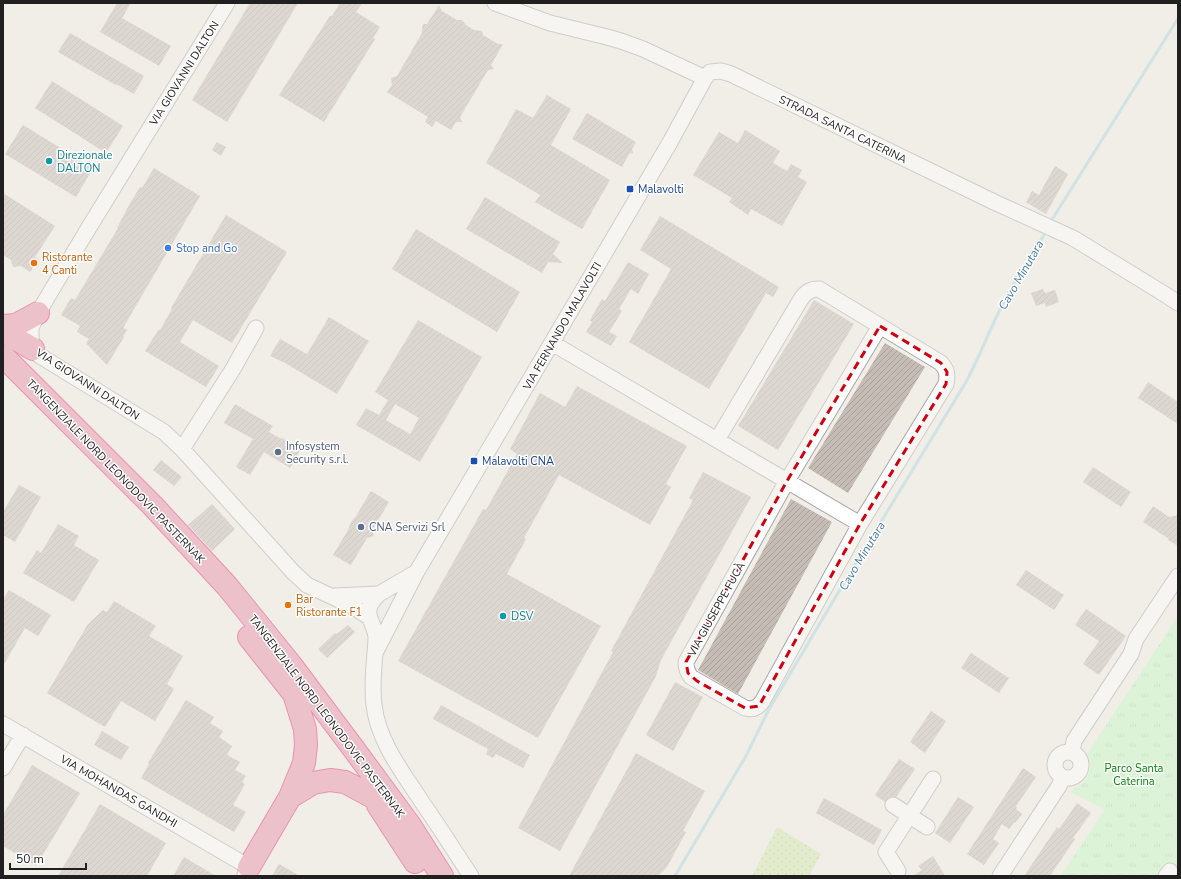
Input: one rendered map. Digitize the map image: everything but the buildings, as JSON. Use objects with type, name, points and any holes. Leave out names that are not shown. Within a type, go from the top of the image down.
[{"type":"highway","points":[[3,326],[16,325],[38,313]]},
{"type":"highway","points":[[3,331],[33,349]]},
{"type":"highway","name":"TANGENZIALE NORD LEONODOVIC PASTERNAK","points":[[3,356],[153,506],[227,586],[291,665],[348,741],[409,824],[442,876]]},
{"type":"highway","name":"TANGENZIALE NORD LEONODOVIC PASTERNAK","points":[[3,376],[159,532],[224,605],[335,745],[372,796],[424,876]]},
{"type":"highway","points":[[247,872],[290,797],[304,763],[306,745],[305,730],[294,694]]},
{"type":"highway","points":[[290,797],[313,782],[330,780],[345,782],[372,796]]},
{"type":"street","name":"VIA GIOVANNI DALTON","points":[[227,3],[92,222],[38,313],[32,328],[31,339],[33,349],[40,356],[164,432],[182,449],[293,572],[308,585],[352,606],[369,617]]},
{"type":"street","points":[[495,3],[550,23],[607,37],[643,49],[705,78]]},
{"type":"street","name":"STRADA SANTA CATERINA","points":[[705,78],[710,72],[713,71],[721,71],[731,74],[994,202],[1073,238],[1166,295],[1178,304]]},
{"type":"street","name":"VIA FERNANDO MALAVOLTI","points":[[376,651],[416,572],[669,144],[705,78]]},
{"type":"street","name":"VIA GIUSEPPE FUCÀ","points":[[717,440],[801,299],[806,292],[812,289],[819,289],[880,326],[941,363],[947,372],[946,384],[860,524],[759,706],[750,710],[697,681],[688,673],[686,662],[787,481],[880,326]]},
{"type":"street","points":[[182,449],[233,369],[256,328]]},
{"type":"street","points":[[552,343],[860,524]]},
{"type":"street","name":"VIA FERNANDO MALAVOLTI","points":[[416,572],[379,594],[370,605],[369,617],[374,626],[376,635],[372,689],[376,719],[386,744],[400,769],[471,876]]},
{"type":"street","points":[[1000,876],[1059,786],[1063,777],[1071,778],[1079,772],[1081,762],[1072,752],[1074,741],[1131,654],[1136,639],[1178,576]]},
{"type":"street","points":[[1131,654],[1142,646],[1178,592]]},
{"type":"street","name":"VIA FERNANDO MALAVOLTI","points":[[332,596],[379,594]]},
{"type":"street","points":[[369,617],[381,615],[399,607]]},
{"type":"street","name":"VIA MOHANDAS GANDHI","points":[[3,724],[247,872]]},
{"type":"street","points":[[3,768],[23,735]]},
{"type":"street","points":[[898,871],[886,852],[933,779]]},
{"type":"street","points":[[893,805],[927,827]]},
{"type":"highlighted area","points":[[880,326],[941,363],[947,372],[946,384],[860,524],[759,706],[745,708],[697,681],[688,673],[686,662],[787,481]]},
{"type":"green space","name":"Parco Santa Caterina","points":[[1178,616],[1178,873],[1167,867],[1160,876],[1060,876],[1105,810],[1071,792],[1085,780],[1088,775],[1090,764],[1086,756]]},
{"type":"green space","points":[[777,827],[821,854],[809,876],[752,876]]},
{"type":"waterway","name":"Cavo Minutara","points":[[1053,218],[1177,20]]},
{"type":"waterway","name":"Cavo Minutara","points":[[675,876],[746,756],[768,711],[966,382],[1010,290],[1044,235]]},
{"type":"place","name":"Direzionale DALTON","points":[[49,161]]},
{"type":"place","name":"Malavolti","points":[[630,189]]},
{"type":"place","name":"Stop and Go","points":[[168,248]]},
{"type":"place","name":"Ristorante 4 Canti","points":[[34,263]]},
{"type":"place","name":"Infosystem Security s.r.l.","points":[[278,452]]},
{"type":"place","name":"Malavolti CNA","points":[[474,461]]},
{"type":"place","name":"CNA Servizi Srl","points":[[361,527]]},
{"type":"place","name":"Bar Ristorante F1","points":[[288,605]]},
{"type":"place","name":"DSV","points":[[503,616]]}]
